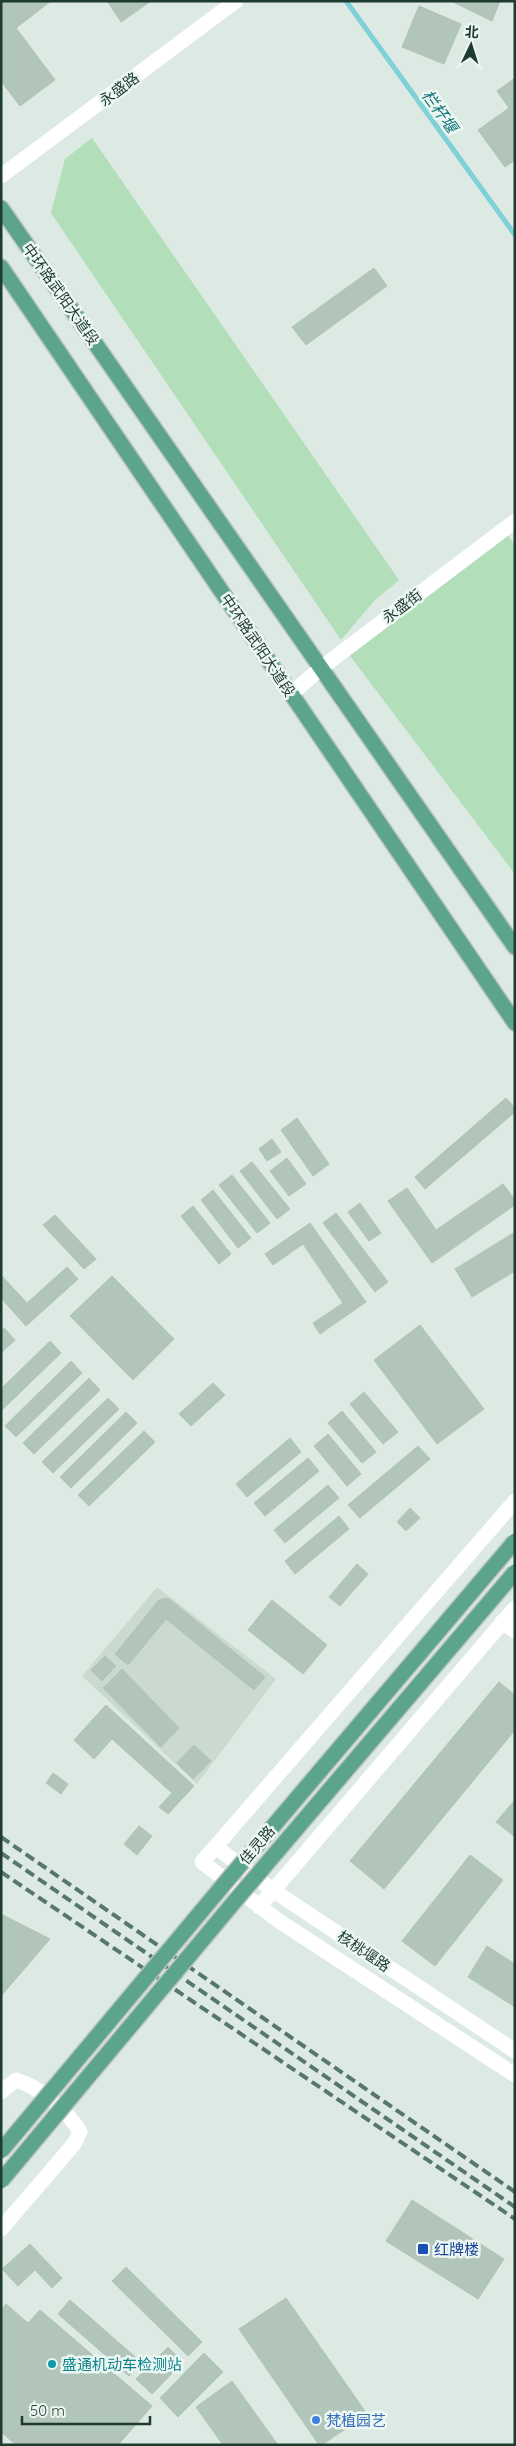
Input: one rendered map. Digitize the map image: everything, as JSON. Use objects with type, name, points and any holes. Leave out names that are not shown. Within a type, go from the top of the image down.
[{"type":"main road","name":"中环路武阳大道段","points":[[1,208],[515,947]]},
{"type":"main road","name":"中环路武阳大道段","points":[[1,268],[515,1023]]},
{"type":"main road","name":"佳灵路","points":[[1,2151],[231,1875],[515,1541]]},
{"type":"main road","name":"佳灵路","points":[[1,2182],[240,1895],[515,1572]]},
{"type":"street","name":"永盛路","points":[[1,176],[236,1]]},
{"type":"street","name":"永盛街","points":[[291,694],[321,668],[515,521]]},
{"type":"street","points":[[515,1501],[202,1862],[259,1907],[515,2075]]},
{"type":"street","points":[[259,1907],[509,1627],[515,1608]]},
{"type":"street","name":"核桃堰路","points":[[216,1847],[274,1891],[515,2051]]},
{"type":"street","points":[[1,2092],[16,2080],[30,2084],[74,2120],[80,2132],[74,2144],[1,2229]]},
{"type":"shaded area","points":[[157,1587],[276,1679],[197,1784],[82,1676]]},
{"type":"green space","points":[[92,138],[399,580],[374,601],[341,640],[51,213],[65,159]]},
{"type":"green space","points":[[506,533],[515,545],[515,874],[347,652]]},
{"type":"building","points":[[1,1],[51,1],[16,28],[55,80],[20,106],[1,81]]},
{"type":"building","points":[[107,1],[151,1],[121,22]]},
{"type":"building","points":[[451,1],[500,1],[492,21]]},
{"type":"building","points":[[419,6],[461,24],[444,64],[402,47]]},
{"type":"building","points":[[515,78],[515,160],[505,167],[478,130],[509,108],[497,91]]},
{"type":"building","points":[[374,268],[387,286],[306,345],[292,327]]},
{"type":"building","points":[[506,1098],[515,1108],[515,1112],[425,1189],[415,1177]]},
{"type":"building","points":[[297,1118],[329,1164],[313,1176],[281,1130]]},
{"type":"building","points":[[272,1139],[281,1152],[267,1161],[259,1149]]},
{"type":"building","points":[[287,1158],[306,1184],[289,1196],[270,1171]]},
{"type":"building","points":[[252,1162],[290,1209],[277,1219],[240,1171]]},
{"type":"building","points":[[232,1175],[270,1223],[257,1233],[219,1185]]},
{"type":"building","points":[[503,1184],[515,1200],[515,1205],[432,1263],[388,1201],[407,1188],[436,1230]]},
{"type":"building","points":[[213,1190],[251,1238],[238,1248],[201,1200]]},
{"type":"building","points":[[360,1203],[381,1233],[369,1241],[348,1212]]},
{"type":"building","points":[[193,1206],[231,1254],[219,1264],[181,1216]]},
{"type":"building","points":[[336,1213],[388,1282],[375,1292],[323,1223]]},
{"type":"building","points":[[55,1215],[96,1259],[84,1269],[43,1225]]},
{"type":"building","points":[[310,1223],[366,1302],[320,1334],[313,1323],[343,1303],[303,1244],[273,1265],[265,1254]]},
{"type":"building","points":[[515,1232],[515,1271],[472,1297],[455,1269]]},
{"type":"building","points":[[67,1267],[78,1279],[26,1326],[1,1298],[1,1275],[27,1303]]},
{"type":"building","points":[[112,1276],[174,1339],[133,1380],[70,1316]]},
{"type":"building","points":[[420,1325],[484,1409],[437,1444],[374,1360]]},
{"type":"building","points":[[4,1328],[15,1340],[1,1353],[1,1331]]},
{"type":"building","points":[[50,1341],[61,1353],[1,1411],[1,1389]]},
{"type":"building","points":[[71,1361],[82,1373],[16,1437],[5,1426]]},
{"type":"building","points":[[89,1378],[100,1390],[34,1454],[23,1443]]},
{"type":"building","points":[[213,1383],[225,1395],[191,1426],[179,1414]]},
{"type":"building","points":[[364,1392],[398,1432],[383,1444],[350,1404]]},
{"type":"building","points":[[108,1398],[119,1409],[53,1473],[42,1462]]},
{"type":"building","points":[[342,1411],[376,1452],[362,1463],[328,1423]]},
{"type":"building","points":[[126,1412],[137,1423],[71,1488],[60,1477]]},
{"type":"building","points":[[144,1431],[155,1442],[89,1506],[78,1495]]},
{"type":"building","points":[[328,1434],[361,1474],[347,1486],[314,1446]]},
{"type":"building","points":[[290,1438],[301,1452],[247,1497],[236,1484]]},
{"type":"building","points":[[418,1446],[430,1459],[360,1518],[348,1505]]},
{"type":"building","points":[[308,1458],[319,1471],[265,1516],[254,1503]]},
{"type":"building","points":[[328,1485],[339,1498],[285,1543],[274,1530]]},
{"type":"building","points":[[410,1508],[420,1518],[406,1531],[397,1522]]},
{"type":"building","points":[[339,1516],[349,1529],[295,1574],[285,1561]]},
{"type":"building","points":[[357,1564],[368,1574],[340,1606],[329,1597]]},
{"type":"building","points":[[168,1598],[265,1677],[254,1690],[166,1619],[128,1665],[115,1654],[159,1600]]},
{"type":"building","points":[[272,1600],[327,1645],[303,1674],[248,1630]]},
{"type":"building","points":[[105,1656],[116,1666],[102,1681],[91,1670]]},
{"type":"building","points":[[122,1669],[179,1728],[161,1747],[103,1688]]},
{"type":"building","points":[[499,1682],[515,1695],[515,1730],[384,1889],[350,1861]]},
{"type":"building","points":[[106,1705],[194,1786],[168,1814],[159,1807],[172,1793],[112,1739],[94,1759],[74,1740]]},
{"type":"building","points":[[194,1745],[211,1761],[193,1779],[177,1763]]},
{"type":"building","points":[[53,1773],[68,1784],[61,1794],[46,1783]]},
{"type":"building","points":[[515,1800],[515,1837],[496,1822]]},
{"type":"building","points":[[139,1826],[152,1836],[137,1855],[124,1844]]},
{"type":"building","points":[[470,1855],[503,1880],[435,1966],[402,1941]]},
{"type":"building","points":[[1,1914],[50,1939],[1,1996]]},
{"type":"building","points":[[487,1946],[515,1964],[515,2007],[468,1977]]},
{"type":"building","points":[[412,2200],[504,2259],[478,2299],[386,2241]]},
{"type":"building","points":[[30,2244],[62,2278],[52,2288],[35,2270],[18,2286],[2,2269]]},
{"type":"building","points":[[126,2267],[202,2342],[188,2356],[112,2281]]},
{"type":"building","points":[[286,2298],[367,2414],[322,2445],[319,2445],[239,2329]]},
{"type":"building","points":[[70,2300],[141,2362],[129,2376],[58,2314]]},
{"type":"building","name":"盛通机动车检测站","points":[[6,2304],[28,2323],[40,2310],[152,2406],[118,2445],[16,2445],[1,2432],[1,2310]]},
{"type":"building","points":[[168,2347],[183,2362],[152,2394],[136,2379]]},
{"type":"building","points":[[204,2353],[223,2372],[178,2417],[160,2398]]},
{"type":"building","points":[[232,2381],[278,2445],[223,2445],[196,2407]]},
{"type":"waterway","name":"栏杆堰","points":[[346,1],[515,235]]},
{"type":"railway","points":[[1,1837],[515,2192]]},
{"type":"railway","points":[[1,1853],[515,2207]]},
{"type":"railway","points":[[1,1872],[515,2219]]},
{"type":"place","name":"红牌楼","points":[[423,2249]]},
{"type":"place","name":"盛通机动车检测站","points":[[52,2364]]},
{"type":"place","name":"梵植园艺","points":[[316,2420]]}]
